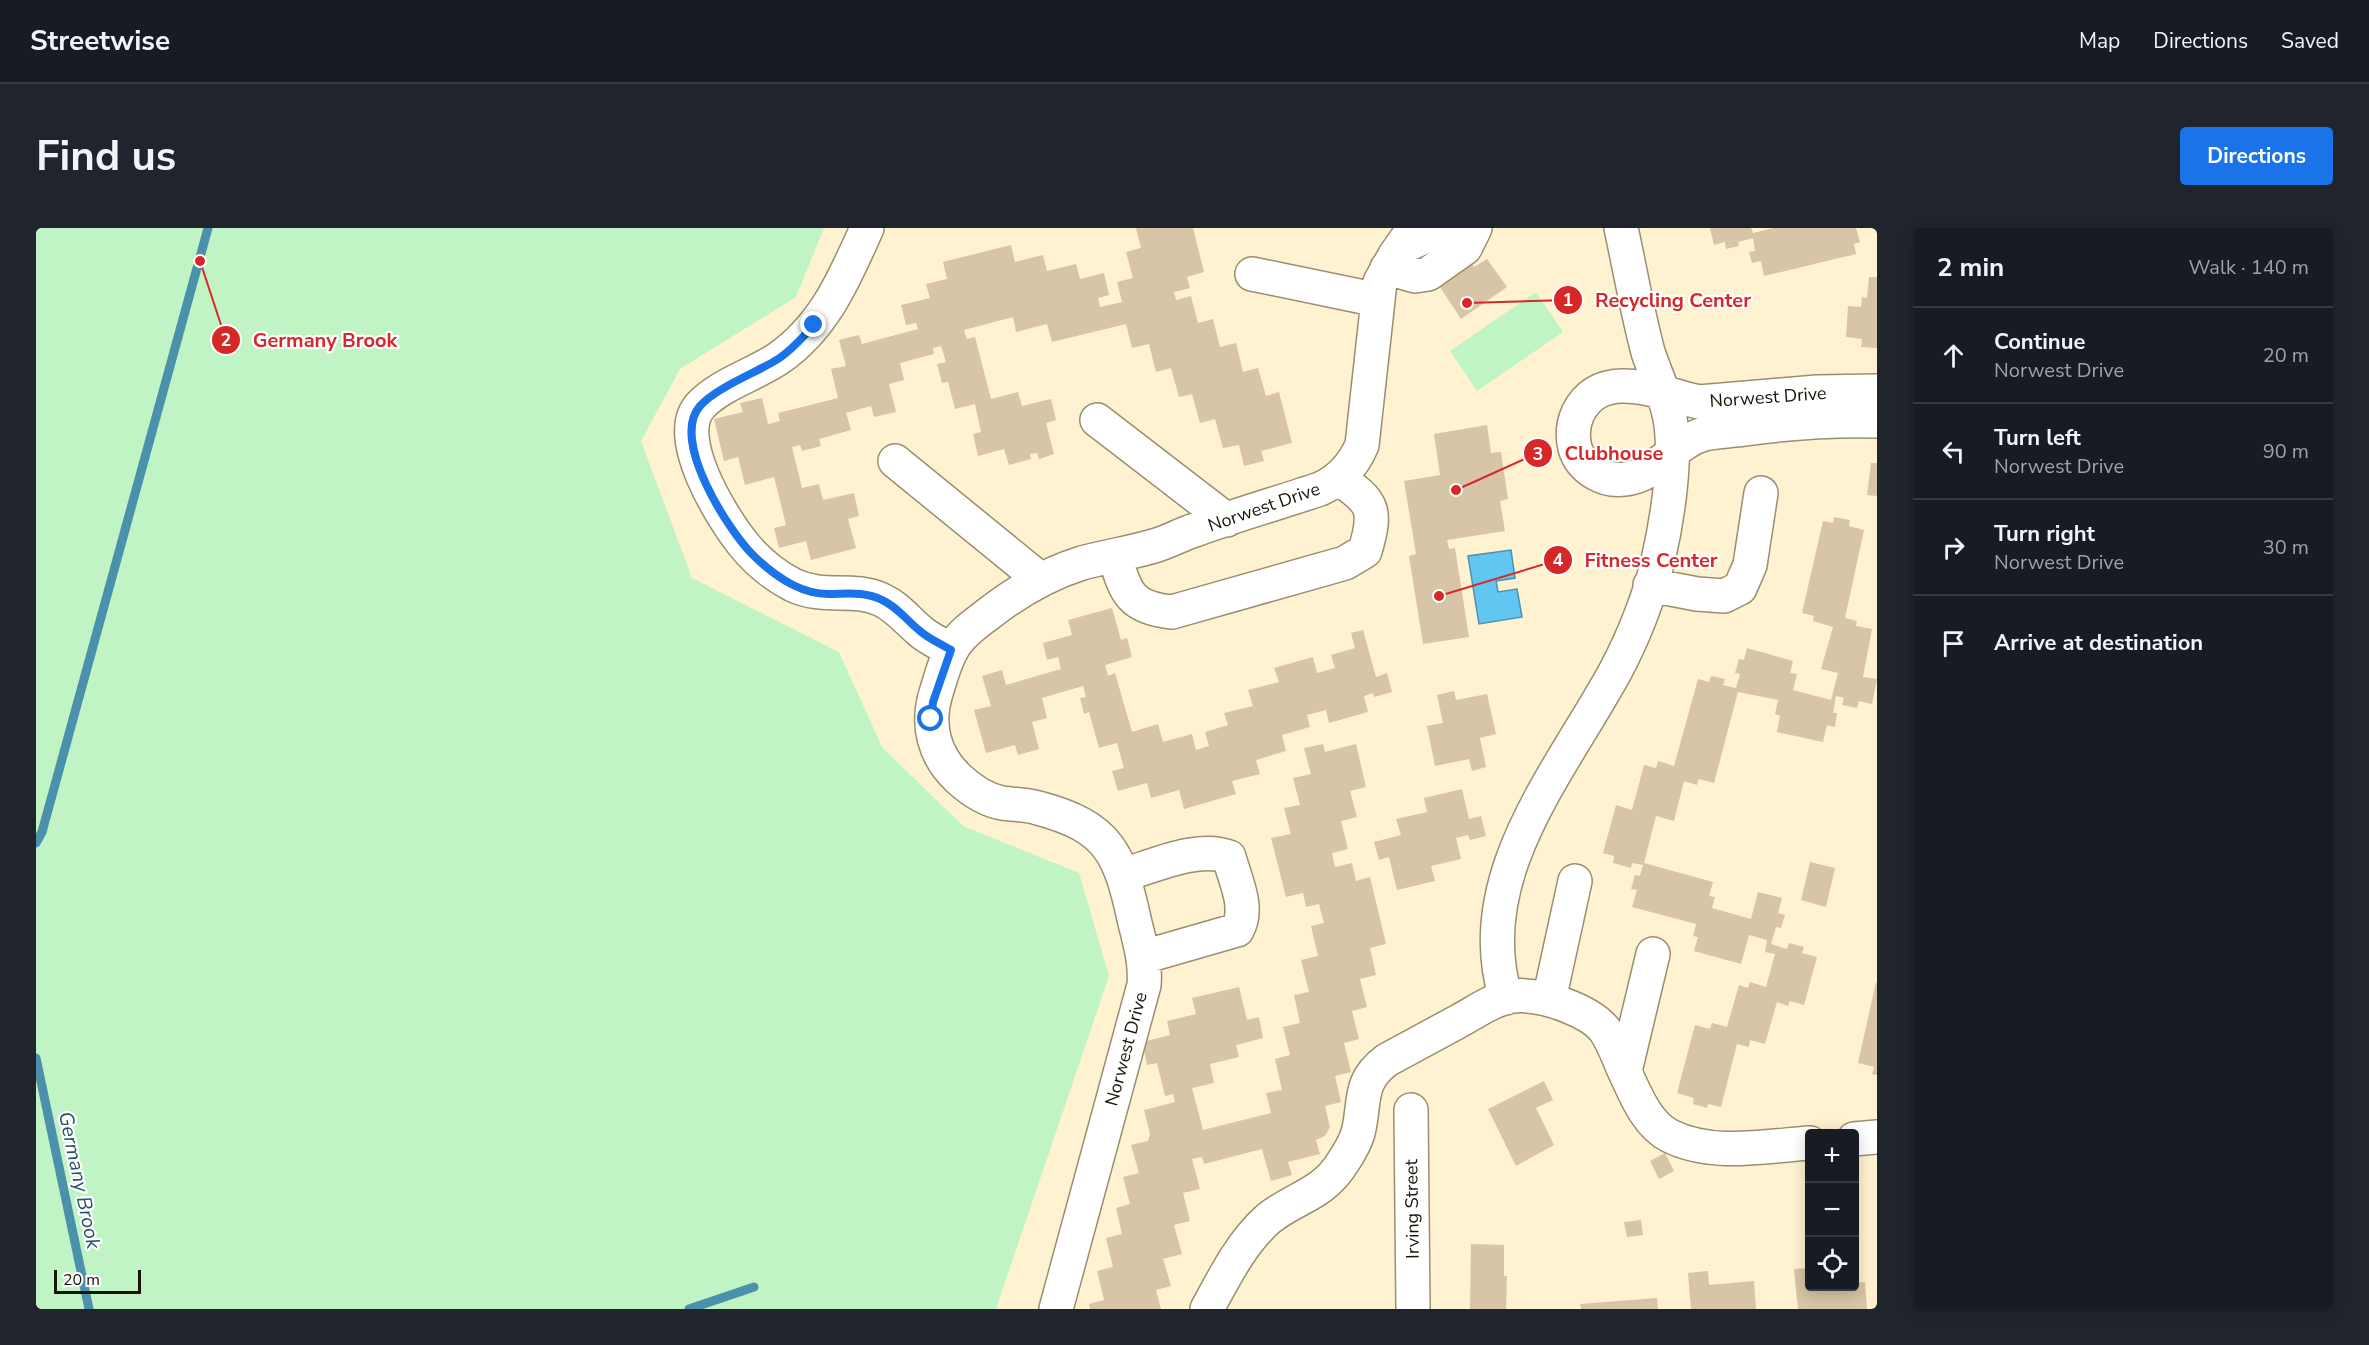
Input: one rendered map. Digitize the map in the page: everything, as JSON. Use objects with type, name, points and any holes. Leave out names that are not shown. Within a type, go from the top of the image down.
[{"type":"street","points":[[867,228],[834,299],[809,331],[779,358],[700,406],[695,414],[693,426],[694,450],[719,508],[743,544],[766,568],[809,591],[826,594],[855,593],[880,599],[896,608],[921,632],[951,650]]},
{"type":"street","name":"Norwest Drive","points":[[1056,1309],[1144,985],[1143,957],[1123,875],[1112,849],[1089,829],[1073,820],[1035,807],[1000,803],[984,797],[958,778],[938,752],[933,737],[931,719],[933,702],[951,650],[967,631],[1002,603],[1041,580],[1083,563],[1159,544],[1320,489],[1339,478],[1350,467],[1362,445],[1380,282],[1391,261],[1414,228]]},
{"type":"street","points":[[1444,228],[1409,244],[1391,261],[1415,276],[1428,274],[1465,248],[1474,228]]},
{"type":"street","points":[[1506,998],[1497,960],[1498,914],[1504,883],[1514,853],[1627,648],[1658,561],[1662,538],[1672,454],[1671,424],[1643,331],[1621,228]]},
{"type":"street","points":[[1252,274],[1378,300]]},
{"type":"street","name":"Norwest Drive","points":[[1877,391],[1817,392],[1699,402],[1662,390],[1623,386],[1607,388],[1593,395],[1582,406],[1575,420],[1573,435],[1576,451],[1584,464],[1596,474],[1610,479],[1625,479],[1641,476],[1688,441],[1703,435],[1776,425],[1877,421]]},
{"type":"street","points":[[1096,420],[1227,519]]},
{"type":"street","points":[[895,461],[1041,580]]},
{"type":"street","points":[[1115,556],[1122,585],[1133,599],[1146,607],[1172,612],[1346,563],[1365,550],[1371,528],[1370,506],[1356,490],[1339,478]]},
{"type":"street","points":[[1650,585],[1698,594],[1724,596],[1740,588],[1750,565],[1761,493]]},
{"type":"street","points":[[1123,875],[1201,852],[1217,852],[1229,857],[1242,905],[1243,919],[1237,930],[1143,957]]},
{"type":"street","points":[[1549,1000],[1575,881]]},
{"type":"street","points":[[1625,1071],[1653,954]]},
{"type":"street","points":[[1207,1309],[1231,1266],[1257,1232],[1281,1210],[1322,1187],[1342,1164],[1357,1135],[1364,1092],[1368,1080],[1376,1069],[1387,1060],[1488,1005],[1506,998],[1515,996],[1549,1000],[1583,1013],[1604,1029],[1642,1108],[1653,1124],[1669,1136],[1709,1147],[1730,1148],[1805,1143]]},
{"type":"street","name":"Irving Street","points":[[1412,1110],[1413,1309]]},
{"type":"street","points":[[1859,1138],[1877,1137]]},
{"type":"green space","points":[[36,228],[824,228],[796,297],[680,369],[641,441],[692,578],[839,652],[882,747],[963,826],[1079,873],[1109,976],[996,1309],[36,1309]]},
{"type":"green space","points":[[1536,292],[1563,332],[1477,391],[1450,351]]},
{"type":"water","points":[[1511,550],[1515,578],[1496,581],[1498,592],[1517,589],[1522,617],[1479,624],[1468,556]]},
{"type":"building","points":[[1136,228],[1193,228],[1204,272],[1187,277],[1190,288],[1174,292],[1176,300],[1191,296],[1198,323],[1213,319],[1220,347],[1236,343],[1243,372],[1258,368],[1266,396],[1279,392],[1292,443],[1261,451],[1264,461],[1244,466],[1239,445],[1223,448],[1215,419],[1200,423],[1192,394],[1179,397],[1171,368],[1156,372],[1149,344],[1132,348],[1126,324],[1052,342],[1047,324],[1016,332],[1013,317],[964,330],[967,339],[975,337],[991,399],[1018,392],[1022,406],[1051,399],[1056,420],[1046,423],[1054,454],[1039,459],[1037,453],[1030,454],[1031,459],[1009,465],[1004,449],[978,456],[973,434],[981,432],[975,404],[955,409],[948,382],[942,383],[937,364],[946,362],[941,346],[933,348],[934,354],[900,363],[904,380],[889,384],[896,412],[874,417],[871,406],[846,413],[851,430],[819,439],[821,446],[802,451],[800,445],[792,447],[802,488],[819,484],[823,500],[854,493],[859,516],[848,519],[856,548],[811,560],[806,541],[779,548],[774,528],[786,525],[774,477],[745,485],[738,457],[724,461],[714,419],[743,412],[740,403],[762,398],[768,424],[780,421],[778,413],[838,398],[831,369],[846,366],[839,340],[859,335],[862,344],[918,329],[916,323],[906,325],[901,305],[930,298],[926,284],[947,279],[943,262],[1011,245],[1015,262],[1043,255],[1047,271],[1076,264],[1080,279],[1104,273],[1109,295],[1098,298],[1100,307],[1122,302],[1117,282],[1133,278],[1126,252],[1141,248]]},
{"type":"building","points":[[1710,228],[1751,228],[1753,233],[1773,228],[1856,228],[1860,242],[1854,244],[1856,254],[1764,276],[1761,261],[1752,263],[1749,252],[1755,251],[1753,238],[1738,242],[1739,246],[1726,249],[1725,242],[1714,245]]},
{"type":"building","points":[[1487,259],[1507,287],[1461,319],[1438,284],[1471,262],[1474,267]]},
{"type":"building","points":[[1869,277],[1877,277],[1877,348],[1861,347],[1862,339],[1846,337],[1848,306],[1861,307],[1862,297],[1867,298]]},
{"type":"building","points":[[1487,425],[1491,453],[1501,452],[1508,499],[1500,501],[1505,531],[1447,540],[1449,549],[1455,548],[1469,637],[1423,644],[1409,556],[1416,554],[1404,481],[1440,475],[1434,434]]},
{"type":"building","points":[[1871,463],[1877,463],[1877,496],[1867,495]]},
{"type":"building","points":[[1834,517],[1850,520],[1849,526],[1864,530],[1845,618],[1857,621],[1856,626],[1872,629],[1863,677],[1877,679],[1872,704],[1859,701],[1857,708],[1842,705],[1844,698],[1836,696],[1833,713],[1837,713],[1835,727],[1827,725],[1823,742],[1777,732],[1780,716],[1775,714],[1778,700],[1738,692],[1714,783],[1699,779],[1697,785],[1684,781],[1674,821],[1656,816],[1644,863],[1713,882],[1709,896],[1715,897],[1712,908],[1751,919],[1758,892],[1782,898],[1778,913],[1785,915],[1781,928],[1776,927],[1771,944],[1787,949],[1789,943],[1804,947],[1802,953],[1817,957],[1804,1005],[1790,1001],[1788,1006],[1777,1002],[1765,1044],[1750,1040],[1749,1047],[1737,1044],[1721,1107],[1708,1104],[1707,1108],[1693,1104],[1694,1098],[1677,1093],[1695,1025],[1710,1029],[1712,1023],[1727,1027],[1739,985],[1748,988],[1750,982],[1766,987],[1775,954],[1765,952],[1767,940],[1749,935],[1741,964],[1694,951],[1698,937],[1693,936],[1696,924],[1632,907],[1637,890],[1631,889],[1635,875],[1640,876],[1643,865],[1632,863],[1631,868],[1613,863],[1614,856],[1603,853],[1616,805],[1632,810],[1644,765],[1656,768],[1658,761],[1674,766],[1698,679],[1709,682],[1711,676],[1725,679],[1723,685],[1736,688],[1740,674],[1735,673],[1739,659],[1744,660],[1747,648],[1793,661],[1790,673],[1797,674],[1793,690],[1831,700],[1838,673],[1821,669],[1833,627],[1813,621],[1814,616],[1802,613],[1823,521],[1833,523]]},
{"type":"building","points":[[1112,608],[1121,640],[1127,638],[1132,657],[1105,665],[1108,676],[1115,673],[1132,732],[1158,724],[1163,742],[1192,734],[1196,750],[1209,746],[1205,732],[1228,725],[1224,713],[1253,706],[1248,690],[1279,682],[1274,668],[1313,657],[1317,673],[1335,668],[1331,655],[1355,648],[1351,633],[1363,630],[1376,677],[1387,673],[1392,692],[1374,697],[1373,693],[1364,696],[1368,712],[1329,723],[1326,710],[1307,715],[1310,727],[1282,735],[1286,751],[1256,760],[1260,774],[1232,781],[1236,794],[1184,809],[1179,790],[1151,798],[1147,783],[1118,791],[1112,771],[1124,768],[1117,743],[1099,748],[1089,712],[1084,714],[1080,698],[1086,697],[1083,686],[1042,698],[1047,718],[1032,722],[1039,749],[1018,755],[1015,745],[986,753],[974,710],[991,706],[982,676],[1002,670],[1006,685],[1061,669],[1058,657],[1047,660],[1043,643],[1072,635],[1068,620]]},
{"type":"building","points":[[1454,691],[1456,700],[1487,694],[1496,734],[1480,738],[1486,767],[1472,771],[1469,759],[1435,766],[1427,726],[1443,723],[1437,695]]},
{"type":"building","points":[[1323,744],[1325,752],[1356,744],[1366,787],[1350,791],[1357,817],[1341,821],[1348,849],[1332,853],[1335,867],[1352,863],[1356,881],[1370,877],[1386,944],[1370,948],[1376,975],[1360,979],[1367,1007],[1352,1011],[1359,1039],[1344,1043],[1351,1072],[1335,1076],[1341,1102],[1325,1106],[1330,1127],[1325,1136],[1316,1140],[1320,1154],[1288,1162],[1292,1175],[1271,1181],[1262,1149],[1204,1164],[1202,1157],[1192,1159],[1200,1189],[1183,1193],[1190,1221],[1174,1225],[1182,1254],[1163,1259],[1171,1286],[1156,1290],[1161,1309],[1090,1309],[1089,1304],[1104,1300],[1097,1271],[1113,1267],[1106,1238],[1122,1234],[1116,1208],[1130,1204],[1123,1177],[1139,1173],[1131,1145],[1148,1141],[1150,1134],[1144,1110],[1175,1102],[1173,1094],[1165,1096],[1157,1063],[1147,1065],[1144,1050],[1137,1051],[1135,1044],[1170,1035],[1167,1021],[1196,1014],[1192,998],[1239,987],[1247,1020],[1259,1017],[1263,1038],[1236,1045],[1239,1057],[1210,1064],[1214,1083],[1192,1088],[1203,1130],[1271,1113],[1266,1093],[1282,1090],[1275,1059],[1290,1055],[1283,1027],[1300,1023],[1294,995],[1309,992],[1301,960],[1318,956],[1311,926],[1324,923],[1319,904],[1306,907],[1303,893],[1286,897],[1271,838],[1291,834],[1284,808],[1300,805],[1293,778],[1311,774],[1304,748]]},
{"type":"building","points":[[1462,789],[1469,819],[1481,816],[1486,836],[1470,840],[1468,835],[1456,838],[1461,859],[1431,866],[1435,881],[1397,890],[1389,857],[1379,860],[1374,842],[1401,835],[1396,819],[1427,812],[1424,798]]},
{"type":"building","points":[[1810,862],[1835,868],[1826,907],[1801,900]]},
{"type":"building","points":[[1876,982],[1877,1075],[1872,1074],[1874,1067],[1858,1063]]},
{"type":"building","points":[[1544,1081],[1553,1100],[1536,1108],[1554,1145],[1516,1166],[1488,1109]]},
{"type":"building","points":[[1665,1153],[1674,1171],[1659,1179],[1650,1161]]},
{"type":"building","points":[[1641,1220],[1643,1235],[1627,1237],[1624,1222]]},
{"type":"building","points":[[1471,1244],[1504,1245],[1504,1276],[1507,1276],[1506,1309],[1470,1309]]},
{"type":"building","points":[[1805,1268],[1805,1291],[1859,1291],[1859,1283],[1865,1282],[1867,1309],[1798,1309],[1794,1269]]},
{"type":"building","points":[[1708,1271],[1709,1285],[1754,1281],[1756,1309],[1691,1309],[1688,1273]]},
{"type":"building","points":[[1657,1298],[1658,1309],[1581,1309],[1580,1304]]},
{"type":"waterway","name":"Germany Brook","points":[[36,843],[42,832],[208,228]]},
{"type":"waterway","name":"Germany Brook","points":[[36,1058],[89,1309]]},
{"type":"waterway","points":[[689,1309],[754,1287]]},
{"type":"place","name":"Germany Brook","points":[[200,261]]},
{"type":"place","name":"Recycling Center","points":[[1467,303]]},
{"type":"place","name":"Clubhouse","points":[[1456,490]]},
{"type":"place","name":"Fitness Center","points":[[1439,596]]},
{"type":"route","points":[[814,325],[779,358],[708,399],[700,406],[695,414],[693,426],[694,450],[719,508],[743,544],[766,568],[809,591],[826,594],[867,594],[880,599],[896,608],[921,632],[951,650],[933,702],[931,719]]}]
